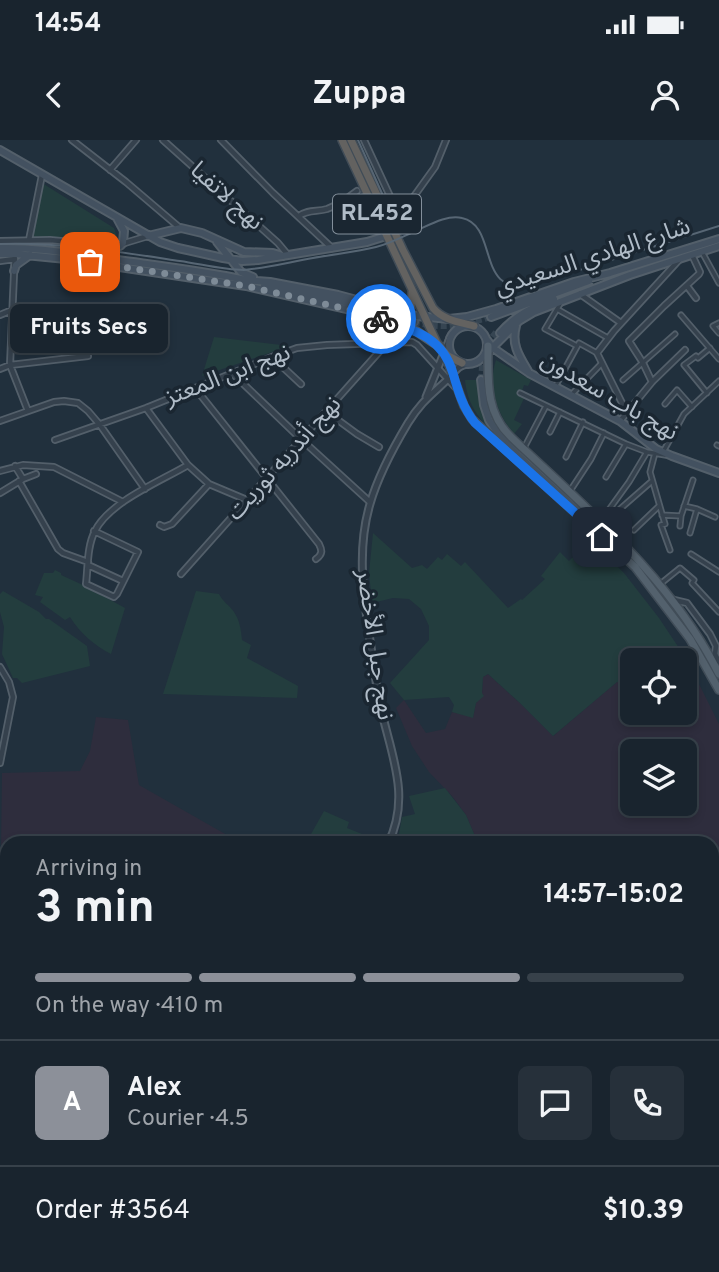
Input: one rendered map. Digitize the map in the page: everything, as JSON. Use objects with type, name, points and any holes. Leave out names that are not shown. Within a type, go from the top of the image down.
[{"type":"highway","name":"RL452","points":[[342,140],[425,318],[446,352]]},
{"type":"highway","name":"RL452","points":[[351,140],[433,308],[449,319]]},
{"type":"highway","points":[[400,313],[411,306],[411,287]]},
{"type":"highway","points":[[449,319],[461,326],[474,326]]},
{"type":"highway","points":[[446,352],[465,364]]},
{"type":"main road","points":[[0,150],[148,236],[178,248],[232,260],[274,259],[368,242],[387,234],[389,219]]},
{"type":"main road","points":[[113,215],[147,232],[166,232]]},
{"type":"main road","points":[[113,215],[125,235],[120,246]]},
{"type":"main road","points":[[148,236],[181,228],[197,231],[244,252],[286,255]]},
{"type":"main road","points":[[166,232],[170,243],[178,248]]},
{"type":"main road","points":[[212,239],[222,246],[243,273],[270,282]]},
{"type":"main road","name":"شارع الهادي السعيدي","points":[[270,282],[345,296],[400,313],[449,319],[479,314],[574,282],[719,239]]},
{"type":"main road","name":"شارع الهادي السعيدي","points":[[488,349],[519,321],[534,312],[630,275],[719,246]]},
{"type":"main road","points":[[0,248],[15,254],[53,251],[270,282]]},
{"type":"main road","points":[[0,254],[102,264],[246,286],[378,318],[416,331],[446,352]]},
{"type":"main road","points":[[15,271],[16,265],[30,255]]},
{"type":"main road","points":[[256,278],[251,275],[250,267],[258,260]]},
{"type":"main road","points":[[491,317],[610,273]]},
{"type":"main road","points":[[546,297],[515,315],[498,332],[529,309],[630,275]]},
{"type":"main road","points":[[244,280],[344,302],[414,322]]},
{"type":"main road","name":"شارع الهادي السعيدي","points":[[461,326],[479,314]]},
{"type":"main road","points":[[519,321],[515,327],[514,343],[529,373]]},
{"type":"main road","points":[[461,326],[450,338],[446,352],[451,377],[467,412],[478,426],[659,585],[701,640],[712,662],[719,690]]},
{"type":"main road","points":[[474,326],[482,331],[488,349],[489,394],[495,414],[507,434],[604,523],[719,672]]},
{"type":"main road","points":[[465,364],[475,363],[488,349]]},
{"type":"main road","name":"نهج باب سعدون","points":[[488,349],[621,421],[656,449],[719,473]]},
{"type":"main road","points":[[482,380],[481,395],[485,410],[501,438],[638,564]]},
{"type":"main road","points":[[712,662],[719,696]]},
{"type":"street","points":[[72,140],[181,228]]},
{"type":"street","points":[[110,170],[136,140]]},
{"type":"street","name":"نهج لاتفيا","points":[[163,140],[278,243],[286,255]]},
{"type":"street","points":[[221,140],[332,248]]},
{"type":"street","points":[[364,140],[395,206],[402,210],[435,167],[446,140]]},
{"type":"street","points":[[29,240],[41,174]]},
{"type":"street","points":[[299,216],[307,211],[337,205],[357,191]]},
{"type":"street","points":[[0,241],[29,240],[120,246],[148,236]]},
{"type":"street","points":[[702,252],[719,283]]},
{"type":"street","points":[[0,261],[15,254],[10,365],[28,411]]},
{"type":"street","points":[[652,382],[629,341],[700,272],[692,255]]},
{"type":"street","points":[[597,354],[621,323],[680,259]]},
{"type":"street","points":[[687,286],[696,298]]},
{"type":"street","points":[[580,294],[621,323]]},
{"type":"street","points":[[562,300],[545,328],[577,346]]},
{"type":"street","points":[[556,309],[608,338]]},
{"type":"street","points":[[0,315],[12,310]]},
{"type":"street","points":[[681,315],[719,359]]},
{"type":"street","points":[[719,323],[713,326],[719,333]]},
{"type":"street","points":[[623,380],[674,334]]},
{"type":"street","name":"نهج أندريه ثوريت","points":[[181,574],[387,342]]},
{"type":"street","name":"نهج ابن المعتز","points":[[55,440],[304,347],[409,342],[416,344],[437,368],[451,377]]},
{"type":"street","points":[[555,387],[579,343],[597,354],[627,413]]},
{"type":"street","points":[[707,393],[684,365],[710,348]]},
{"type":"street","points":[[621,421],[652,382],[685,350]]},
{"type":"street","name":"نهج جبل الأخضر","points":[[424,400],[446,352]]},
{"type":"street","points":[[0,369],[10,365],[88,356]]},
{"type":"street","points":[[272,357],[301,384]]},
{"type":"street","points":[[571,395],[602,363]]},
{"type":"street","name":"نهج جبل الأخضر","points":[[392,836],[400,807],[399,778],[379,701],[364,595],[362,554],[367,517],[370,502],[399,438],[417,409],[451,377],[458,366],[465,364]]},
{"type":"street","points":[[232,373],[370,502]]},
{"type":"street","points":[[663,452],[684,414],[719,381]]},
{"type":"street","points":[[195,388],[319,544],[321,554],[316,559]]},
{"type":"street","points":[[665,404],[677,390],[692,407]]},
{"type":"street","points":[[520,393],[625,444],[647,452],[672,456]]},
{"type":"street","points":[[0,421],[54,402],[71,401],[83,406],[100,425],[145,489]]},
{"type":"street","points":[[524,449],[546,406]]},
{"type":"street","points":[[146,408],[188,464],[209,484],[247,500]]},
{"type":"street","points":[[327,412],[379,447]]},
{"type":"street","points":[[550,432],[560,412]]},
{"type":"street","points":[[566,457],[583,422]]},
{"type":"street","points":[[570,491],[604,433]]},
{"type":"street","points":[[606,477],[625,444]]},
{"type":"street","points":[[608,511],[647,452]]},
{"type":"street","points":[[655,453],[650,472],[670,550]]},
{"type":"street","points":[[94,531],[138,552],[114,597],[86,584],[94,531],[104,518],[123,502],[188,464]]},
{"type":"street","points":[[0,471],[23,465],[54,467],[123,502]]},
{"type":"street","points":[[15,466],[58,549],[124,581]]},
{"type":"street","points":[[0,493],[36,474]]},
{"type":"street","points":[[680,526],[693,480]]},
{"type":"street","points":[[604,523],[652,481]]},
{"type":"street","points":[[160,525],[167,527],[172,524],[209,484]]},
{"type":"street","points":[[634,530],[659,506]]},
{"type":"street","points":[[684,506],[715,517]]},
{"type":"street","points":[[690,533],[697,509]]},
{"type":"street","points":[[662,515],[681,516]]},
{"type":"street","points":[[691,554],[719,572]]},
{"type":"street","points":[[659,585],[680,568],[694,580],[692,583],[719,612]]},
{"type":"street","points":[[0,667],[9,682],[13,697],[0,764]]},
{"type":"shaded area","points":[[488,674],[553,736],[618,681],[620,725],[697,725],[697,680],[719,724],[719,836],[475,836],[466,815],[429,772],[412,746],[396,708],[404,700],[426,733],[445,729],[452,712],[473,717],[476,703],[482,693],[483,677]]},
{"type":"shaded area","points":[[96,717],[128,720],[139,785],[229,836],[1,836],[2,773],[80,771],[90,751]]},
{"type":"green space","points":[[42,183],[114,228],[118,240],[116,244],[32,238],[30,236]]},
{"type":"green space","points":[[214,337],[290,346],[202,376]]},
{"type":"green space","points":[[496,360],[531,380],[528,386],[524,385],[522,391],[526,394],[514,420],[522,424],[514,434],[498,409],[495,399],[493,370]]},
{"type":"green space","points":[[465,380],[478,380],[484,408],[496,434],[475,410],[468,396]]},
{"type":"green space","points":[[373,533],[412,568],[422,565],[427,569],[438,557],[442,560],[447,554],[461,566],[465,562],[508,608],[522,600],[545,579],[541,576],[560,552],[569,561],[590,540],[624,573],[679,648],[620,648],[620,682],[617,682],[553,736],[488,674],[483,677],[484,696],[476,703],[473,718],[452,712],[454,705],[449,697],[404,700],[390,683],[429,640],[429,626],[421,609],[409,599],[393,598],[372,603],[369,573]]},
{"type":"green space","points":[[55,570],[125,608],[111,654],[88,638],[70,617],[65,620],[40,602],[43,597],[35,595],[44,573],[53,573]]},
{"type":"green space","points":[[3,591],[39,612],[87,646],[90,666],[22,683],[13,678],[2,654],[4,627],[0,612],[0,594]]},
{"type":"green space","points":[[196,591],[219,594],[236,615],[242,640],[251,645],[247,658],[298,686],[297,698],[163,694]]},
{"type":"green space","points":[[445,788],[466,815],[475,836],[398,836],[402,817],[415,814],[409,796]]},
{"type":"green space","points":[[324,811],[349,822],[347,828],[367,836],[332,835],[310,836]]},
{"type":"tunnel","points":[[414,322],[453,326],[491,317]]},
{"type":"tunnel","points":[[487,344],[496,332]]},
{"type":"tunnel","points":[[481,380],[483,354]]},
{"type":"tram line","points":[[358,140],[394,220],[404,229],[419,232]]},
{"type":"tram line","points":[[0,244],[90,248],[244,270],[376,247],[436,222],[456,217],[474,224],[481,234],[495,272],[503,282],[516,286],[535,284],[719,226]]},
{"type":"way so far","points":[[90,262],[246,286],[381,319]]},
{"type":"place","name":"Fruits Secs","points":[[90,262]]},
{"type":"route","points":[[381,319],[416,331],[440,348],[450,364],[464,406],[475,423],[602,537]]}]
